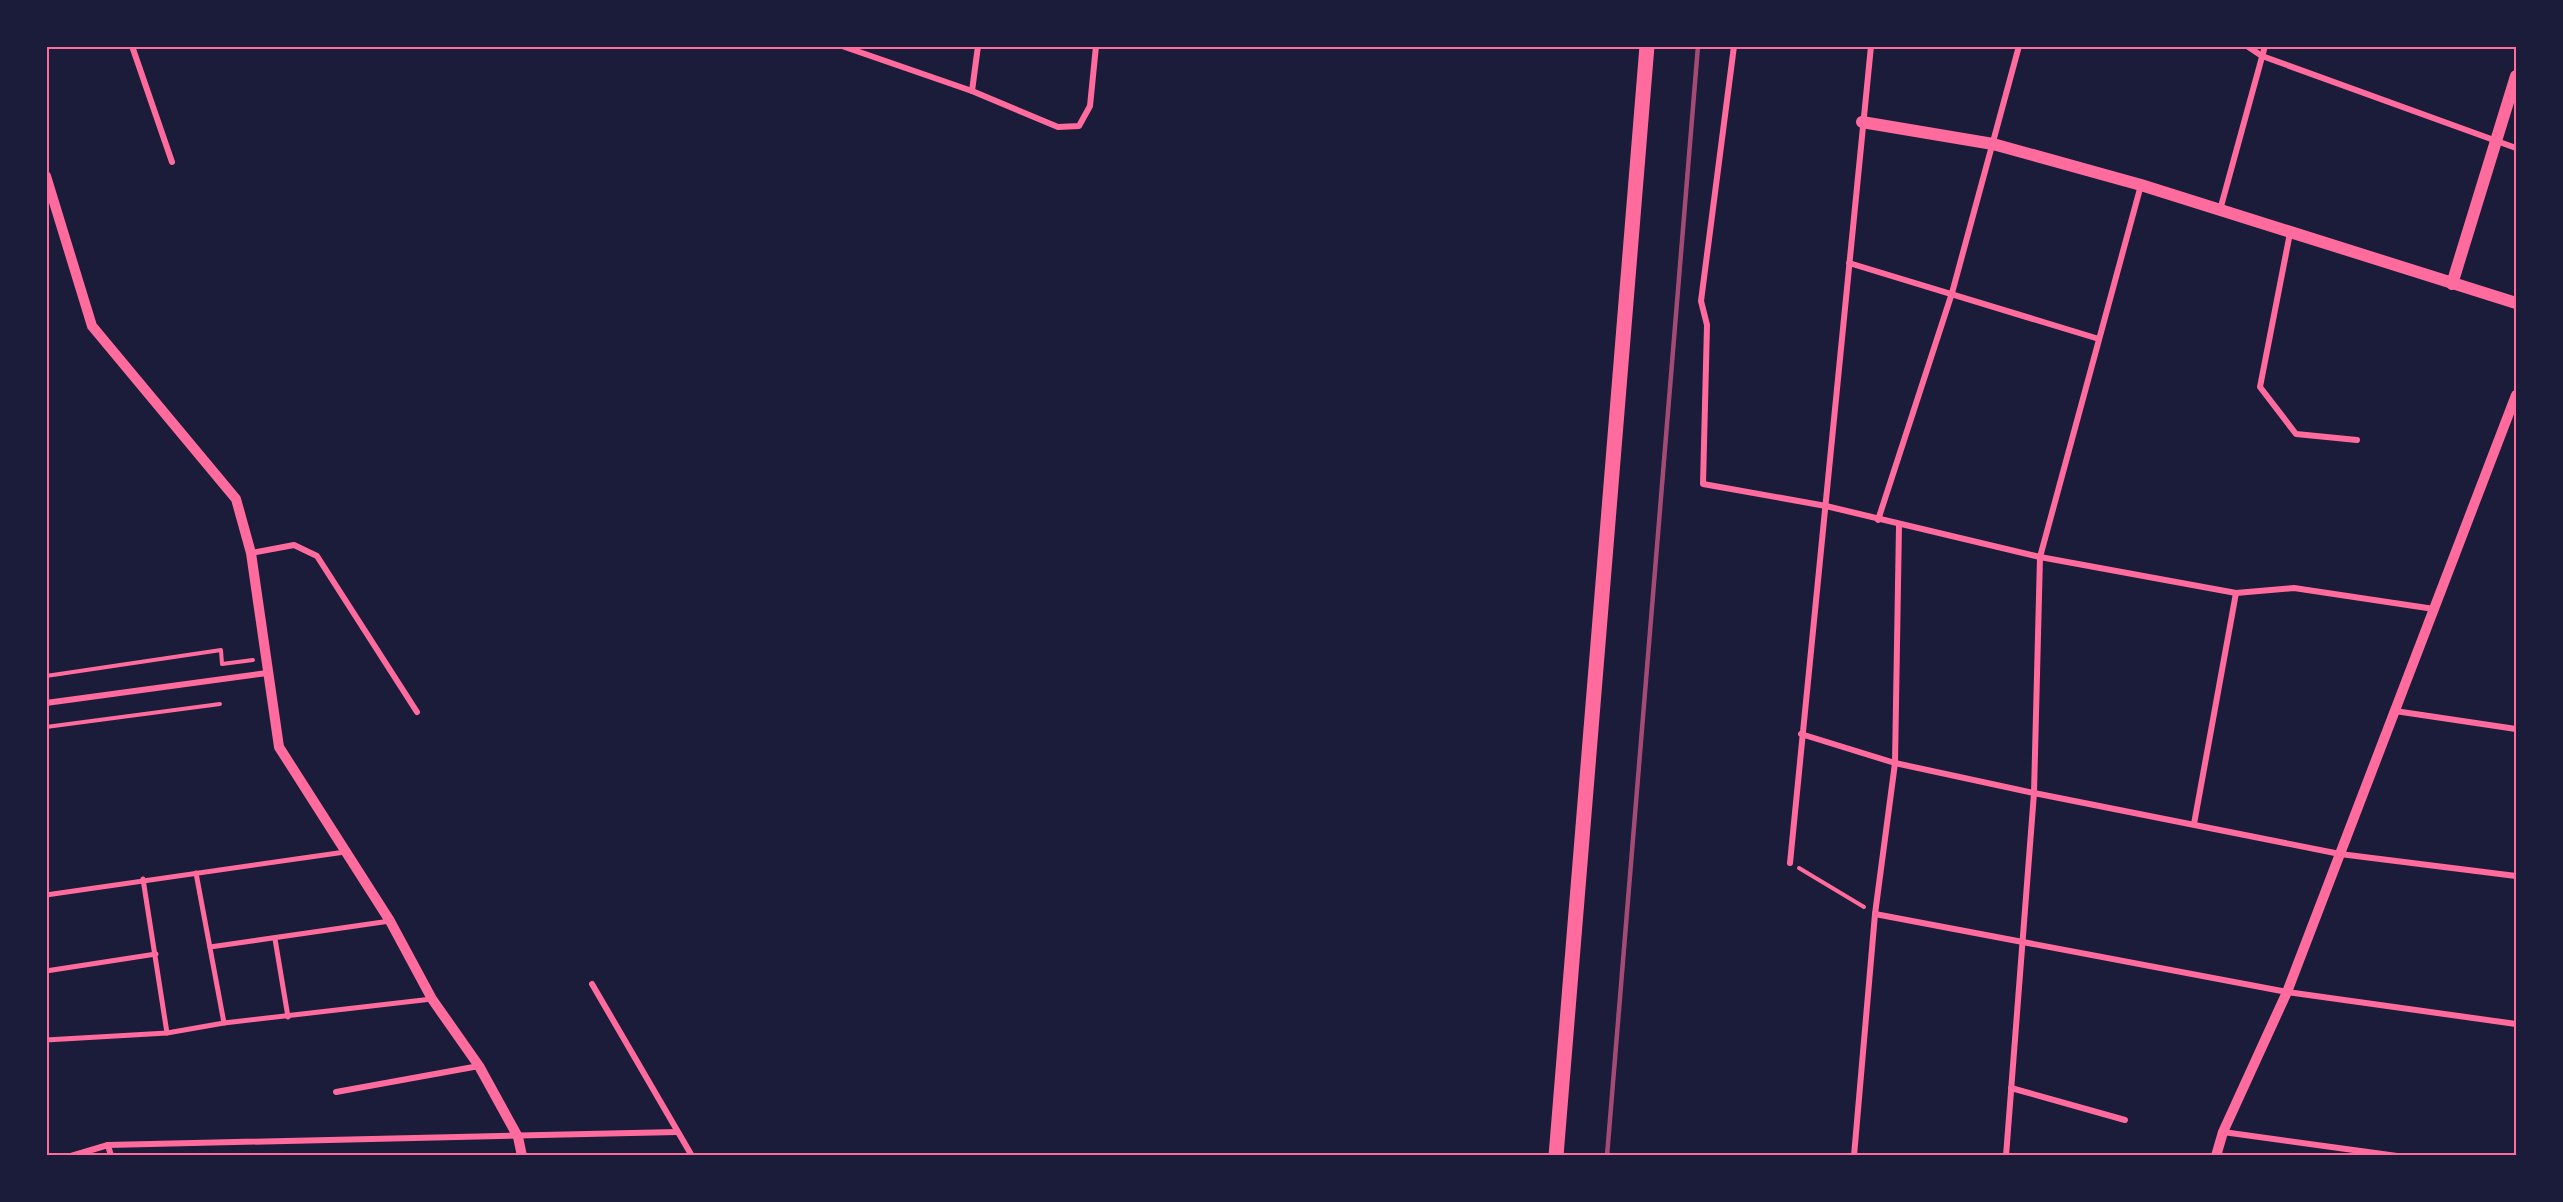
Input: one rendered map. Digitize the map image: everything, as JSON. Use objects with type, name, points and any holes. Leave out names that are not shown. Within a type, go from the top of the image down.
[{"type":"main road","points":[[1556,1155],[1647,46]]},
{"type":"main road","points":[[2452,284],[2517,76]]},
{"type":"main road","points":[[1862,122],[1993,144],[2141,185],[2517,303]]},
{"type":"street","points":[[132,46],[172,162]]},
{"type":"street","points":[[842,46],[861,50],[972,91],[1058,127],[1079,126],[1090,106],[1096,46]]},
{"type":"street","points":[[972,91],[978,46]]},
{"type":"street","points":[[1734,46],[1701,301],[1707,325],[1703,484],[1826,506],[2040,557],[2236,592],[2294,588],[2434,609]]},
{"type":"street","points":[[1790,863],[1871,46]]},
{"type":"street","points":[[1878,520],[1952,292],[2019,46]]},
{"type":"street","points":[[2247,46],[2262,56],[2517,148]]},
{"type":"street","points":[[2219,210],[2265,46]]},
{"type":"street","points":[[46,176],[92,326],[236,500],[251,553],[279,747],[390,921],[432,999],[479,1066],[518,1137],[522,1155]]},
{"type":"street","points":[[2006,1155],[2034,793],[2040,557],[2141,185]]},
{"type":"street","points":[[2290,233],[2260,387],[2296,434],[2357,440]]},
{"type":"street","points":[[1849,263],[1952,292],[2100,339]]},
{"type":"street","points":[[2216,1155],[2223,1132],[2287,992],[2517,394]]},
{"type":"street","points":[[1854,1155],[1875,914],[1895,763],[1899,525]]},
{"type":"street","points":[[251,553],[294,545],[317,556],[417,711]]},
{"type":"street","points":[[2194,824],[2236,592]]},
{"type":"street","points":[[46,703],[267,673]]},
{"type":"street","points":[[2395,711],[2517,729]]},
{"type":"street","points":[[1801,734],[1895,763],[2340,854],[2517,876]]},
{"type":"street","points":[[46,895],[143,879],[346,852]]},
{"type":"street","points":[[196,873],[224,1023]]},
{"type":"street","points":[[143,879],[166,1033]]},
{"type":"street","points":[[1875,914],[2287,992],[2517,1024]]},
{"type":"street","points":[[210,947],[390,921]]},
{"type":"street","points":[[275,939],[288,1017]]},
{"type":"street","points":[[46,971],[156,954]]},
{"type":"street","points":[[592,984],[692,1155]]},
{"type":"street","points":[[46,1040],[166,1033],[224,1023],[432,999]]},
{"type":"street","points":[[336,1092],[479,1066]]},
{"type":"street","points":[[2011,1088],[2125,1120]]},
{"type":"street","points":[[71,1155],[108,1144],[677,1132]]},
{"type":"street","points":[[2223,1132],[2372,1154],[2397,1155]]},
{"type":"street","points":[[108,1144],[111,1155]]},
{"type":"path","points":[[46,676],[221,650],[222,664],[265,658]]},
{"type":"path","points":[[46,727],[220,704]]},
{"type":"path","points":[[1790,863],[1875,914]]},
{"type":"railway","points":[[1607,1156],[1698,46]]}]
